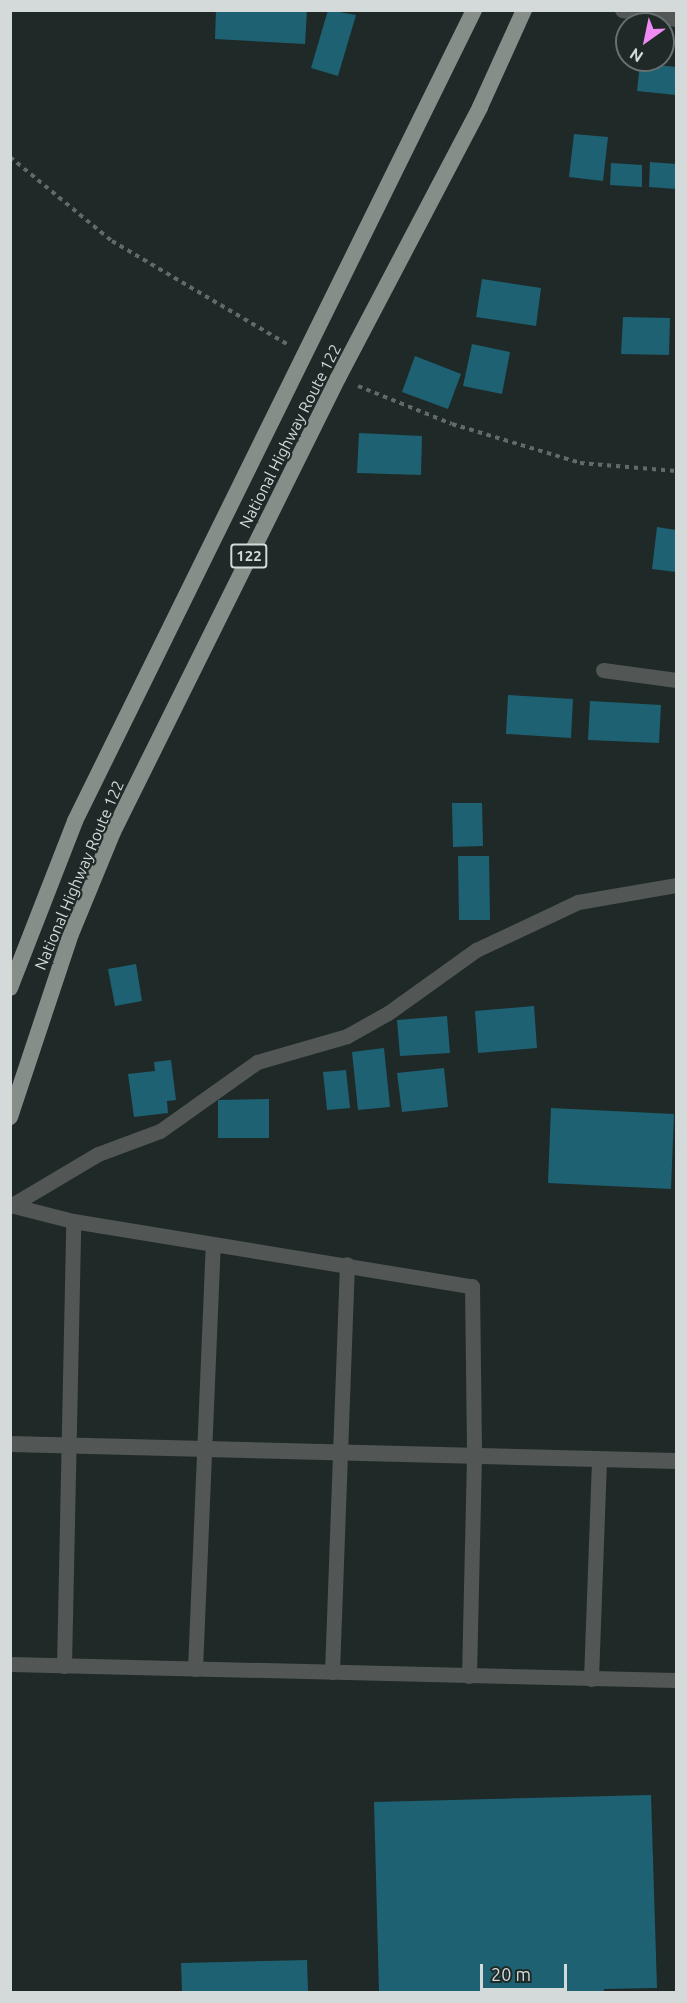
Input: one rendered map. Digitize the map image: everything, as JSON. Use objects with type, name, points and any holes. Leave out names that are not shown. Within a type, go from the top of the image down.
[{"type":"highway","name":"National Highway Route 122","points":[[10,987],[75,820],[474,10]]},
{"type":"highway","name":"National Highway Route 122","points":[[10,1118],[70,934],[113,832],[338,378],[480,107],[524,10]]},
{"type":"street","points":[[10,1444],[676,1461]]},
{"type":"lane","points":[[622,10],[676,19]]},
{"type":"lane","points":[[603,670],[676,680]]},
{"type":"lane","points":[[11,1205],[98,1154],[160,1131],[257,1062],[347,1036],[388,1013],[476,950],[578,902],[676,885]]},
{"type":"lane","points":[[11,1205],[73,1221],[472,1286],[474,1456],[469,1676]]},
{"type":"lane","points":[[64,1666],[73,1221]]},
{"type":"lane","points":[[195,1669],[213,1244]]},
{"type":"lane","points":[[332,1672],[347,1264]]},
{"type":"lane","points":[[591,1679],[599,1460]]},
{"type":"lane","points":[[10,1664],[676,1680]]},
{"type":"path","points":[[10,157],[112,241],[306,355]]},
{"type":"path","points":[[338,378],[452,424],[580,462],[676,471]]},
{"type":"building","points":[[216,10],[307,10],[305,44],[215,39]]},
{"type":"building","points":[[328,10],[356,15],[338,76],[311,68]]},
{"type":"building","points":[[676,67],[676,95],[637,91],[639,72],[675,72]]},
{"type":"building","points":[[574,134],[608,137],[603,181],[569,177]]},
{"type":"building","points":[[650,162],[676,164],[676,189],[649,187]]},
{"type":"building","points":[[611,163],[642,165],[642,187],[610,185]]},
{"type":"building","points":[[482,279],[541,288],[536,326],[476,317]]},
{"type":"building","points":[[623,317],[670,318],[669,355],[621,354]]},
{"type":"building","points":[[472,344],[510,352],[502,394],[463,386]]},
{"type":"building","points":[[415,356],[461,374],[448,409],[402,392]]},
{"type":"building","points":[[359,433],[422,436],[421,475],[357,473]]},
{"type":"building","points":[[657,527],[676,530],[676,572],[652,569]]},
{"type":"building","points":[[508,695],[573,699],[571,738],[506,734]]},
{"type":"building","points":[[590,701],[661,705],[659,743],[588,740]]},
{"type":"building","points":[[452,803],[482,803],[483,846],[453,847]]},
{"type":"building","points":[[458,856],[489,856],[490,920],[459,920]]},
{"type":"building","points":[[136,964],[142,1001],[115,1006],[108,969]]},
{"type":"building","points":[[534,1006],[537,1048],[478,1053],[475,1011]]},
{"type":"building","points":[[447,1016],[450,1053],[400,1056],[397,1020]]},
{"type":"building","points":[[384,1048],[390,1107],[358,1110],[352,1052]]},
{"type":"building","points":[[171,1060],[176,1100],[167,1101],[168,1113],[134,1117],[128,1074],[155,1071],[154,1062]]},
{"type":"building","points":[[444,1068],[448,1107],[402,1112],[397,1073]]},
{"type":"building","points":[[346,1070],[350,1108],[327,1110],[323,1072]]},
{"type":"building","points":[[269,1099],[269,1138],[218,1138],[218,1100]]},
{"type":"building","points":[[551,1108],[674,1114],[671,1189],[548,1183]]},
{"type":"building","points":[[651,1795],[657,1988],[604,1989],[604,1992],[379,1992],[374,1802]]},
{"type":"building","points":[[307,1960],[308,1992],[182,1992],[181,1963]]}]
